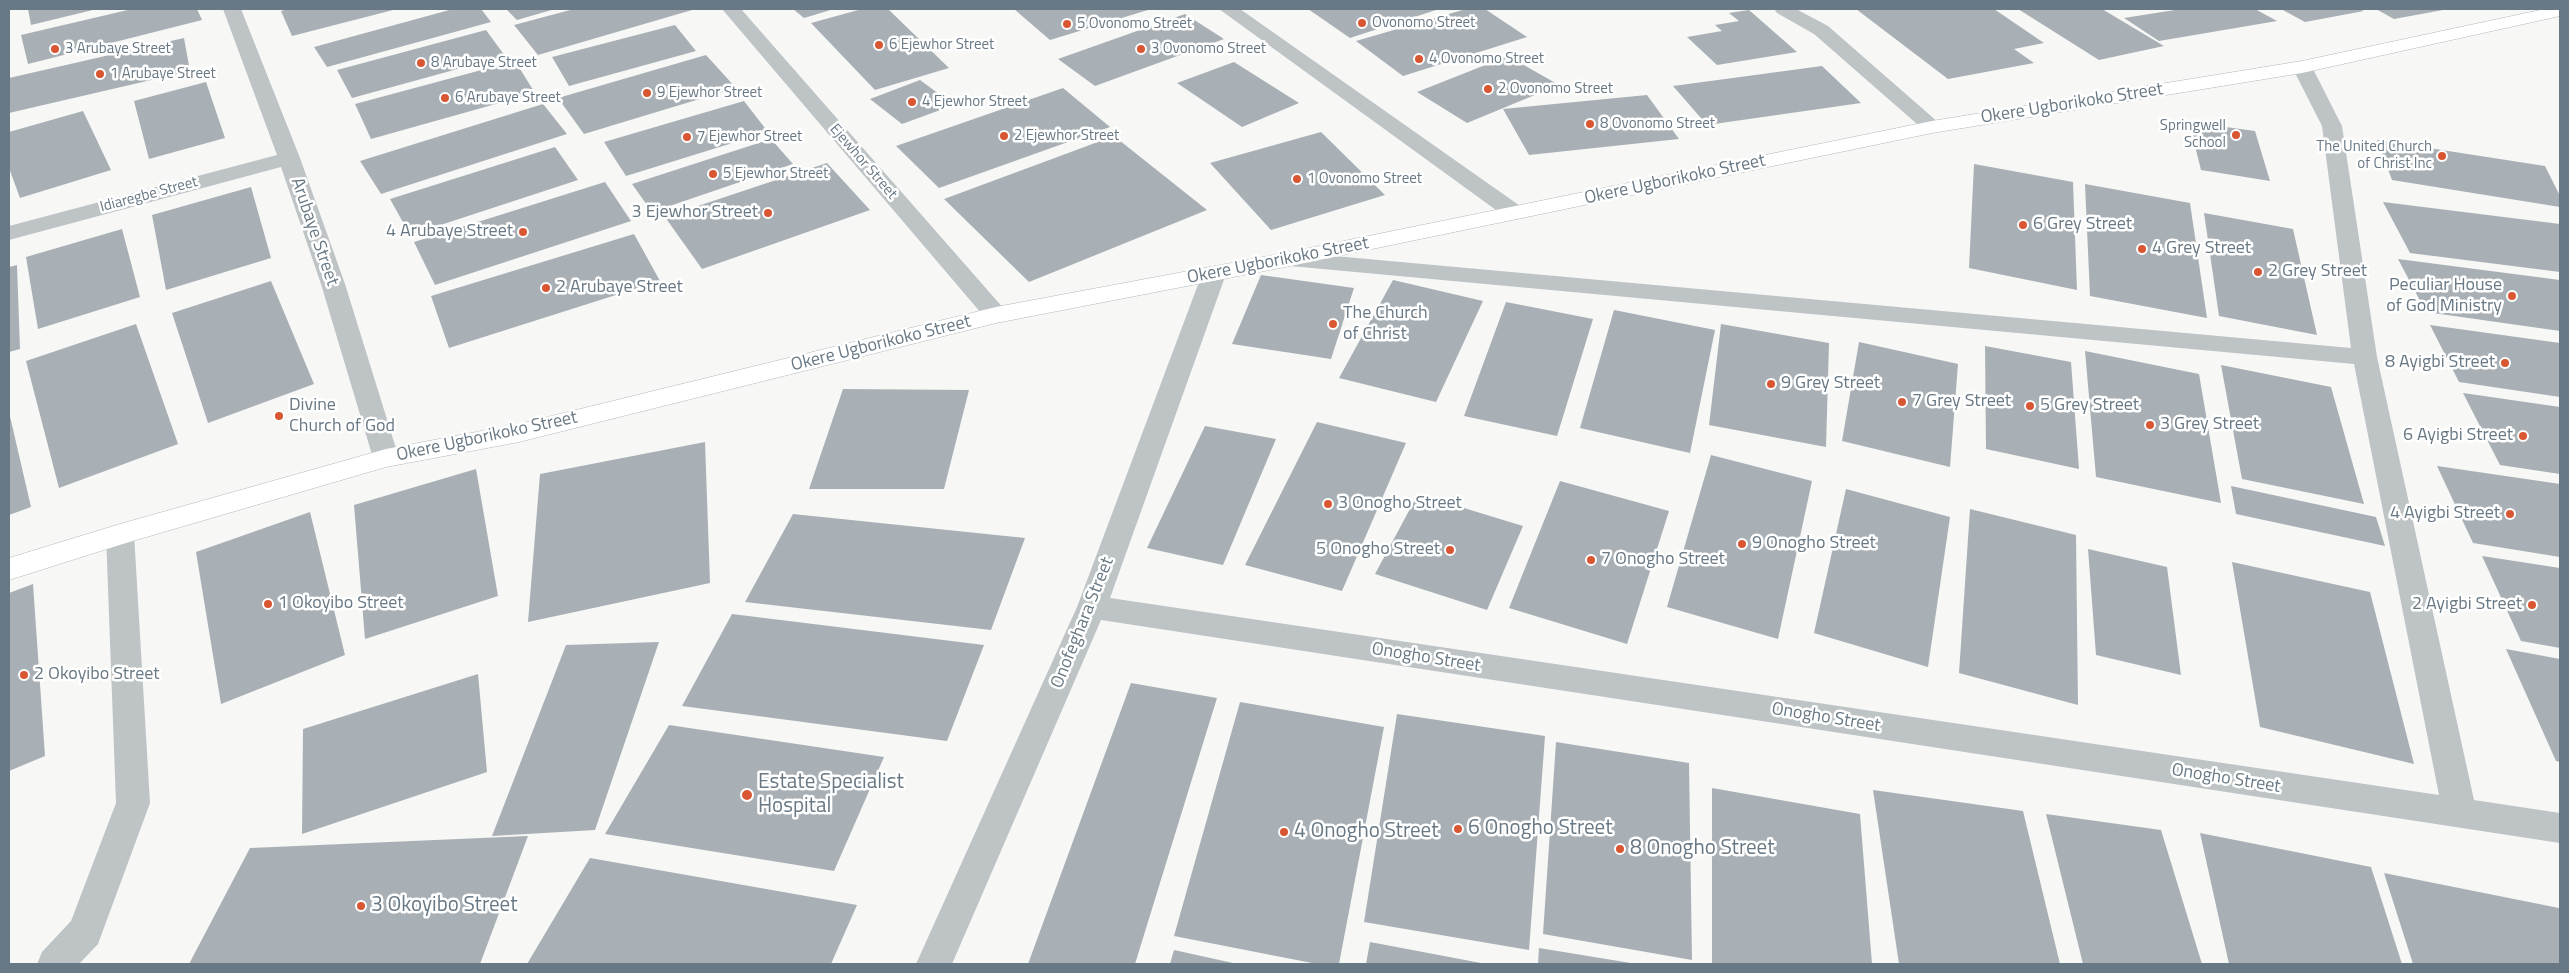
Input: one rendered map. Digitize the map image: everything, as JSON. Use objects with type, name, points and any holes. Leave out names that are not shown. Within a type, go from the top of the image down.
[{"type":"street","name":"Arubaye Street","points":[[232,9],[289,158],[332,284],[386,458]]},
{"type":"street","name":"Ejewhor Street","points":[[731,9],[996,315]]},
{"type":"street","points":[[1228,9],[1515,213]]},
{"type":"street","points":[[1783,9],[1821,30],[1932,127]]},
{"type":"street","name":"Okere Ugborikoko Street","points":[[9,570],[120,534],[386,458],[520,433],[996,315],[1290,259],[1932,127],[2302,67],[2560,11]]},
{"type":"street","points":[[2302,67],[2332,126],[2365,357],[2460,814]]},
{"type":"street","name":"Idiaregbe Street","points":[[9,233],[289,158]]},
{"type":"street","points":[[1290,259],[2365,357]]},
{"type":"street","name":"Onofeghara Street","points":[[934,964],[1092,607],[1214,274]]},
{"type":"street","points":[[55,964],[85,932],[133,803],[120,534]]},
{"type":"street","name":"Onogho Street","points":[[1092,607],[2560,828]]},
{"type":"building","points":[[28,9],[97,9],[31,25]]},
{"type":"building","name":"3 Arubaye Street","points":[[132,9],[197,9],[202,20],[28,64],[21,35]]},
{"type":"building","points":[[288,9],[397,9],[292,36],[281,11]]},
{"type":"building","points":[[453,9],[481,9],[491,22],[327,67],[314,47]]},
{"type":"building","points":[[506,9],[555,9],[517,20]]},
{"type":"building","points":[[574,9],[692,10],[538,55],[514,25]]},
{"type":"building","points":[[793,9],[834,9],[804,18]]},
{"type":"building","name":"6 Ejewhor Street","points":[[862,9],[888,9],[949,68],[875,90],[811,23]]},
{"type":"building","name":"5 Ovonomo Street","points":[[1014,9],[1151,9],[1050,40]]},
{"type":"building","name":"Ovonomo Street","points":[[1308,9],[1439,9],[1350,38]]},
{"type":"building","name":"4 Ovonomo Street","points":[[1466,9],[1485,9],[1527,37],[1403,76],[1356,41]]},
{"type":"building","points":[[1856,9],[1994,9],[2044,43],[2014,49],[2034,63],[1948,79]]},
{"type":"building","points":[[2018,9],[2102,9],[2164,46],[2099,60]]},
{"type":"building","points":[[2181,9],[2255,9],[2277,21],[2159,41],[2124,18]]},
{"type":"building","points":[[2281,9],[2358,9],[2364,11],[2305,22]]},
{"type":"building","points":[[2376,9],[2443,9],[2443,10],[2394,19]]},
{"type":"building","points":[[1749,10],[1797,52],[1717,65],[1687,37],[1722,31],[1715,25],[1739,21],[1729,13]]},
{"type":"building","name":"3 Ovonomo Street","points":[[1185,14],[1224,39],[1095,86],[1058,59]]},
{"type":"building","points":[[675,25],[696,51],[569,86],[552,57]]},
{"type":"building","name":"8 Arubaye Street","points":[[486,30],[505,56],[352,98],[337,70]]},
{"type":"building","name":"1 Arubaye Street","points":[[184,38],[190,71],[9,113],[9,78]]},
{"type":"building","name":"9 Ejewhor Street","points":[[706,55],[736,88],[584,134],[558,98]]},
{"type":"building","name":"2 Ovonomo Street","points":[[1508,56],[1559,85],[1467,123],[1417,92]]},
{"type":"building","name":"6 Arubaye Street","points":[[515,61],[535,93],[371,139],[355,104]]},
{"type":"building","points":[[1234,62],[1299,103],[1242,127],[1177,83]]},
{"type":"building","points":[[1822,66],[1861,103],[1707,125],[1673,86]]},
{"type":"building","name":"4 Ejewhor Street","points":[[920,80],[954,105],[902,124],[870,99]]},
{"type":"building","points":[[206,82],[225,138],[149,159],[134,101]]},
{"type":"building","name":"2 Ejewhor Street","points":[[1063,88],[1110,127],[939,188],[896,146]]},
{"type":"building","name":"8 Ovonomo Street","points":[[1647,95],[1679,139],[1529,155],[1503,109]]},
{"type":"building","name":"7 Ejewhor Street","points":[[744,101],[768,132],[626,176],[604,142]]},
{"type":"building","points":[[543,104],[567,134],[381,194],[360,161]]},
{"type":"building","points":[[83,111],[111,170],[20,198],[9,168],[9,132]]},
{"type":"building","points":[[2189,122],[2255,131],[2270,181],[2201,170]]},
{"type":"building","name":"1 Ovonomo Street","points":[[1321,132],[1385,195],[1271,230],[1210,163]]},
{"type":"building","points":[[1114,136],[1207,210],[1029,282],[944,199]]},
{"type":"building","name":"5 Ejewhor Street","points":[[771,139],[793,164],[652,212],[632,184]]},
{"type":"building","points":[[2377,140],[2545,166],[2560,196],[2560,207],[2392,180]]},
{"type":"building","points":[[555,147],[578,180],[410,235],[390,199]]},
{"type":"building","name":"3 Ejewhor Street","points":[[827,163],[870,210],[702,269],[665,217]]},
{"type":"building","name":"6 Grey Street","points":[[1974,164],[2073,182],[2077,290],[1969,268]]},
{"type":"building","name":"4 Arubaye Street","points":[[605,182],[631,221],[435,285],[414,242]]},
{"type":"building","name":"4 Grey Street","points":[[2085,184],[2190,203],[2207,318],[2090,296]]},
{"type":"building","points":[[251,187],[271,258],[166,290],[152,215]]},
{"type":"building","points":[[2383,202],[2560,224],[2560,272],[2410,253]]},
{"type":"building","name":"2 Grey Street","points":[[2204,213],[2293,229],[2317,335],[2219,316]]},
{"type":"building","points":[[122,229],[140,297],[38,329],[26,257]]},
{"type":"building","name":"2 Arubaye Street","points":[[634,234],[660,281],[449,348],[431,296]]},
{"type":"building","points":[[2398,259],[2560,280],[2560,331],[2426,312]]},
{"type":"building","points":[[17,265],[20,349],[9,352],[9,267]]},
{"type":"building","points":[[1261,275],[1354,288],[1331,359],[1232,344]]},
{"type":"building","points":[[1393,280],[1483,301],[1436,402],[1339,378]]},
{"type":"building","points":[[271,281],[314,384],[208,423],[172,313]]},
{"type":"building","points":[[1506,302],[1593,319],[1557,436],[1464,416]]},
{"type":"building","points":[[1614,310],[1715,330],[1690,453],[1580,428]]},
{"type":"building","points":[[136,324],[178,444],[59,488],[26,361]]},
{"type":"building","name":"9 Grey Street","points":[[1721,324],[1829,343],[1826,447],[1709,425]]},
{"type":"building","name":"8 Ayigbi Street","points":[[2430,325],[2560,343],[2560,397],[2459,382]]},
{"type":"building","name":"7 Grey Street","points":[[1859,342],[1958,364],[1950,467],[1842,441]]},
{"type":"building","name":"5 Grey Street","points":[[1985,346],[2071,362],[2079,469],[1986,449]]},
{"type":"building","name":"3 Grey Street","points":[[2085,351],[2199,374],[2221,503],[2096,477]]},
{"type":"building","points":[[2221,365],[2331,387],[2364,504],[2242,479]]},
{"type":"building","points":[[843,389],[969,390],[944,489],[809,489]]},
{"type":"building","name":"6 Ayigbi Street","points":[[2463,393],[2560,407],[2560,474],[2500,465]]},
{"type":"building","points":[[9,412],[31,507],[9,515]]},
{"type":"building","name":"3 Onogho Street","points":[[1317,422],[1406,443],[1342,591],[1245,565]]},
{"type":"building","points":[[1205,426],[1276,439],[1223,565],[1147,548]]},
{"type":"building","points":[[705,442],[710,583],[528,622],[540,474]]},
{"type":"building","name":"9 Onogho Street","points":[[1711,455],[1812,481],[1778,639],[1667,607]]},
{"type":"building","name":"4 Ayigbi Street","points":[[2437,466],[2560,484],[2560,557],[2473,543]]},
{"type":"building","points":[[476,469],[498,596],[365,639],[354,505]]},
{"type":"building","name":"7 Onogho Street","points":[[1560,481],[1669,511],[1627,644],[1509,608]]},
{"type":"building","points":[[2231,486],[2376,517],[2385,546],[2236,514]]},
{"type":"building","points":[[1846,489],[1950,517],[1928,667],[1814,633]]},
{"type":"building","name":"5 Onogho Street","points":[[1418,494],[1523,526],[1487,610],[1375,574]]},
{"type":"building","points":[[1970,509],[2076,535],[2078,705],[1959,673]]},
{"type":"building","name":"1 Okoyibo Street","points":[[310,512],[345,655],[221,704],[196,552]]},
{"type":"building","points":[[793,514],[1025,538],[991,630],[745,602]]},
{"type":"building","points":[[2088,549],[2167,567],[2181,675],[2096,655]]},
{"type":"building","name":"2 Ayigbi Street","points":[[2482,556],[2560,568],[2560,648],[2521,641]]},
{"type":"building","points":[[2232,562],[2370,592],[2414,764],[2260,727]]},
{"type":"building","name":"2 Okoyibo Street","points":[[33,584],[45,756],[9,771],[9,593]]},
{"type":"building","points":[[732,614],[984,645],[947,741],[682,706]]},
{"type":"building","points":[[659,642],[595,830],[492,836],[566,645]]},
{"type":"building","points":[[2506,649],[2560,659],[2560,762],[2556,761]]},
{"type":"building","points":[[478,674],[487,772],[302,834],[303,729]]},
{"type":"building","points":[[1131,683],[1217,698],[1135,964],[1028,964]]},
{"type":"building","name":"4 Onogho Street","points":[[1240,702],[1384,727],[1339,964],[1317,964],[1174,936]]},
{"type":"building","name":"6 Onogho Street","points":[[1397,714],[1545,736],[1529,950],[1364,922]]},
{"type":"building","name":"Estate Specialist Hospital","points":[[669,725],[884,757],[834,871],[605,834]]},
{"type":"building","name":"8 Onogho Street","points":[[1556,742],[1689,763],[1692,960],[1543,934]]},
{"type":"building","points":[[1712,788],[1860,814],[1872,964],[1712,964]]},
{"type":"building","points":[[1873,790],[2023,811],[2060,964],[1899,964]]},
{"type":"building","points":[[2046,814],[2161,830],[2202,964],[2083,964]]},
{"type":"building","points":[[2200,833],[2371,867],[2402,964],[2229,964]]},
{"type":"building","name":"3 Okoyibo Street","points":[[528,836],[480,964],[189,964],[250,848]]},
{"type":"building","points":[[590,858],[857,905],[831,964],[527,964]]},
{"type":"building","points":[[2384,873],[2559,908],[2560,964],[2413,964]]},
{"type":"building","points":[[1370,942],[1481,963],[1481,964],[1366,964]]},
{"type":"building","points":[[1539,948],[1631,963],[1631,964],[1538,964]]},
{"type":"building","points":[[1174,950],[1233,963],[1233,964],[1170,964]]},
{"type":"place","name":"Ovonomo Street","points":[[1362,23]]},
{"type":"place","name":"5 Ovonomo Street","points":[[1067,24]]},
{"type":"place","name":"6 Ejewhor Street","points":[[879,45]]},
{"type":"place","name":"3 Arubaye Street","points":[[55,49]]},
{"type":"place","name":"3 Ovonomo Street","points":[[1141,49]]},
{"type":"place","name":"4 Ovonomo Street","points":[[1419,59]]},
{"type":"place","name":"8 Arubaye Street","points":[[421,63]]},
{"type":"place","name":"1 Arubaye Street","points":[[100,74]]},
{"type":"place","name":"2 Ovonomo Street","points":[[1488,89]]},
{"type":"place","name":"9 Ejewhor Street","points":[[647,93]]},
{"type":"place","name":"6 Arubaye Street","points":[[445,98]]},
{"type":"place","name":"4 Ejewhor Street","points":[[912,102]]},
{"type":"place","name":"8 Ovonomo Street","points":[[1590,124]]},
{"type":"place","name":"Springwell School","points":[[2236,135]]},
{"type":"place","name":"2 Ejewhor Street","points":[[1004,136]]},
{"type":"place","name":"7 Ejewhor Street","points":[[687,137]]},
{"type":"place","name":"The United Church of Christ Inc","points":[[2442,156]]},
{"type":"place","name":"5 Ejewhor Street","points":[[713,174]]},
{"type":"place","name":"1 Ovonomo Street","points":[[1297,179]]},
{"type":"place","name":"3 Ejewhor Street","points":[[768,213]]},
{"type":"place","name":"6 Grey Street","points":[[2023,225]]},
{"type":"place","name":"4 Arubaye Street","points":[[523,232]]},
{"type":"place","name":"4 Grey Street","points":[[2142,249]]},
{"type":"place","name":"2 Grey Street","points":[[2258,272]]},
{"type":"place","name":"2 Arubaye Street","points":[[546,288]]},
{"type":"place","name":"Peculiar House of God Ministry","points":[[2512,296]]},
{"type":"place","name":"The Church of Christ","points":[[1333,324]]},
{"type":"place","name":"8 Ayigbi Street","points":[[2505,363]]},
{"type":"place","name":"9 Grey Street","points":[[1771,384]]},
{"type":"place","name":"7 Grey Street","points":[[1902,402]]},
{"type":"place","name":"5 Grey Street","points":[[2030,406]]},
{"type":"place","name":"Divine Church of God","points":[[279,416]]},
{"type":"place","name":"3 Grey Street","points":[[2150,425]]},
{"type":"place","name":"6 Ayigbi Street","points":[[2523,436]]},
{"type":"place","name":"3 Onogho Street","points":[[1328,504]]},
{"type":"place","name":"4 Ayigbi Street","points":[[2510,514]]},
{"type":"place","name":"9 Onogho Street","points":[[1742,544]]},
{"type":"place","name":"5 Onogho Street","points":[[1450,550]]},
{"type":"place","name":"7 Onogho Street","points":[[1591,560]]},
{"type":"place","name":"1 Okoyibo Street","points":[[268,604]]},
{"type":"place","name":"2 Ayigbi Street","points":[[2532,605]]},
{"type":"place","name":"2 Okoyibo Street","points":[[24,675]]},
{"type":"place","name":"Estate Specialist Hospital","points":[[747,795]]},
{"type":"place","name":"6 Onogho Street","points":[[1458,829]]},
{"type":"place","name":"4 Onogho Street","points":[[1284,832]]},
{"type":"place","name":"8 Onogho Street","points":[[1620,849]]},
{"type":"place","name":"3 Okoyibo Street","points":[[361,906]]}]
